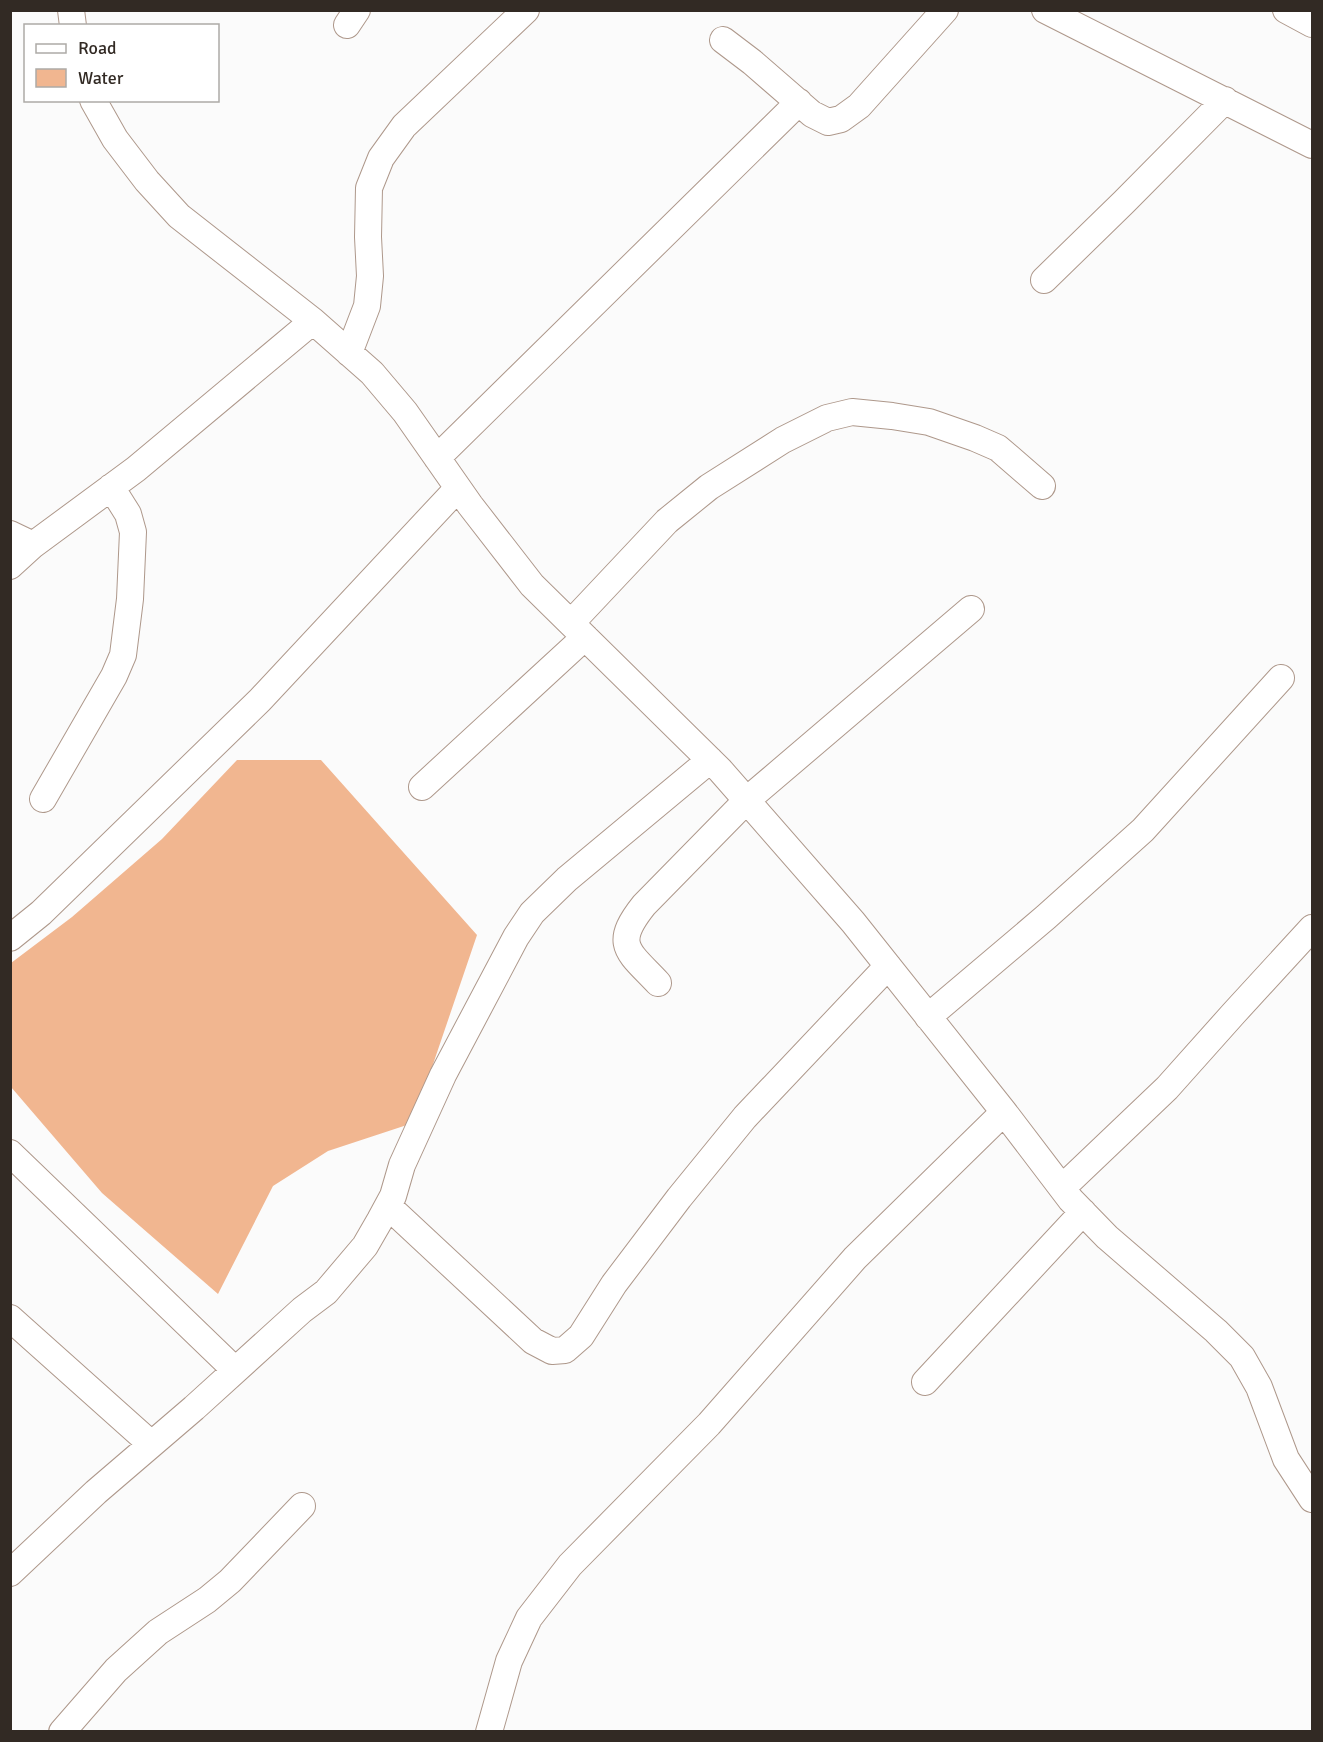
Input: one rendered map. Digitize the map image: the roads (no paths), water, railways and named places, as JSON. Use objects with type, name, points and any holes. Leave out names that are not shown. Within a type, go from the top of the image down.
[{"type":"street","points":[[349,353],[367,306],[370,276],[369,188],[381,158],[404,126],[526,10]]},
{"type":"street","points":[[723,40],[812,114],[828,122],[841,119],[859,106],[945,10]]},
{"type":"street","points":[[1045,10],[1225,100],[1310,137]]},
{"type":"street","points":[[1286,10],[1312,24]]},
{"type":"street","points":[[1044,280],[1225,100]]},
{"type":"street","points":[[94,102],[115,139],[147,181],[178,216],[313,321],[372,373],[405,412],[499,544],[532,585],[710,760],[747,800],[853,922],[1083,1212],[1107,1237],[1216,1331],[1242,1357],[1259,1388],[1286,1459],[1304,1470],[1312,1499]]},
{"type":"street","points":[[437,458],[799,102]]},
{"type":"street","points":[[10,566],[33,545],[136,469],[313,321]]},
{"type":"street","points":[[422,787],[578,630],[667,520],[709,487],[783,440],[827,418],[852,412],[929,422],[998,448],[1041,486]]},
{"type":"street","points":[[43,799],[114,676],[123,655],[130,599],[133,532],[128,514],[111,487]]},
{"type":"street","points":[[10,938],[42,913],[260,700],[458,488]]},
{"type":"street","points":[[10,534],[33,545]]},
{"type":"street","points":[[657,983],[630,954],[625,940],[631,922],[644,905],[747,800],[971,609]]},
{"type":"street","points":[[928,1017],[1046,917],[1143,830],[1281,678]]},
{"type":"street","points":[[10,1573],[96,1491],[302,1310],[326,1292],[365,1246],[388,1206],[402,1166],[443,1075],[516,937],[532,914],[567,879],[710,760]]},
{"type":"street","points":[[1062,1188],[1167,1088],[1312,928]]},
{"type":"street","points":[[388,1206],[533,1341],[552,1351],[565,1350],[581,1336],[627,1267],[745,1116],[888,966]]},
{"type":"street","points":[[489,1731],[509,1661],[529,1618],[570,1565],[709,1424],[855,1258],[1004,1112]]},
{"type":"street","points":[[10,1153],[235,1370]]},
{"type":"street","points":[[925,1382],[1083,1212]]},
{"type":"street","points":[[10,1318],[151,1444]]},
{"type":"street","points":[[62,1731],[116,1670],[158,1632],[207,1600],[230,1581],[302,1506]]},
{"type":"water","points":[[237,760],[321,760],[477,935],[413,1123],[328,1151],[273,1186],[218,1294],[102,1193],[11,1087],[11,963],[72,917],[162,839]]}]
